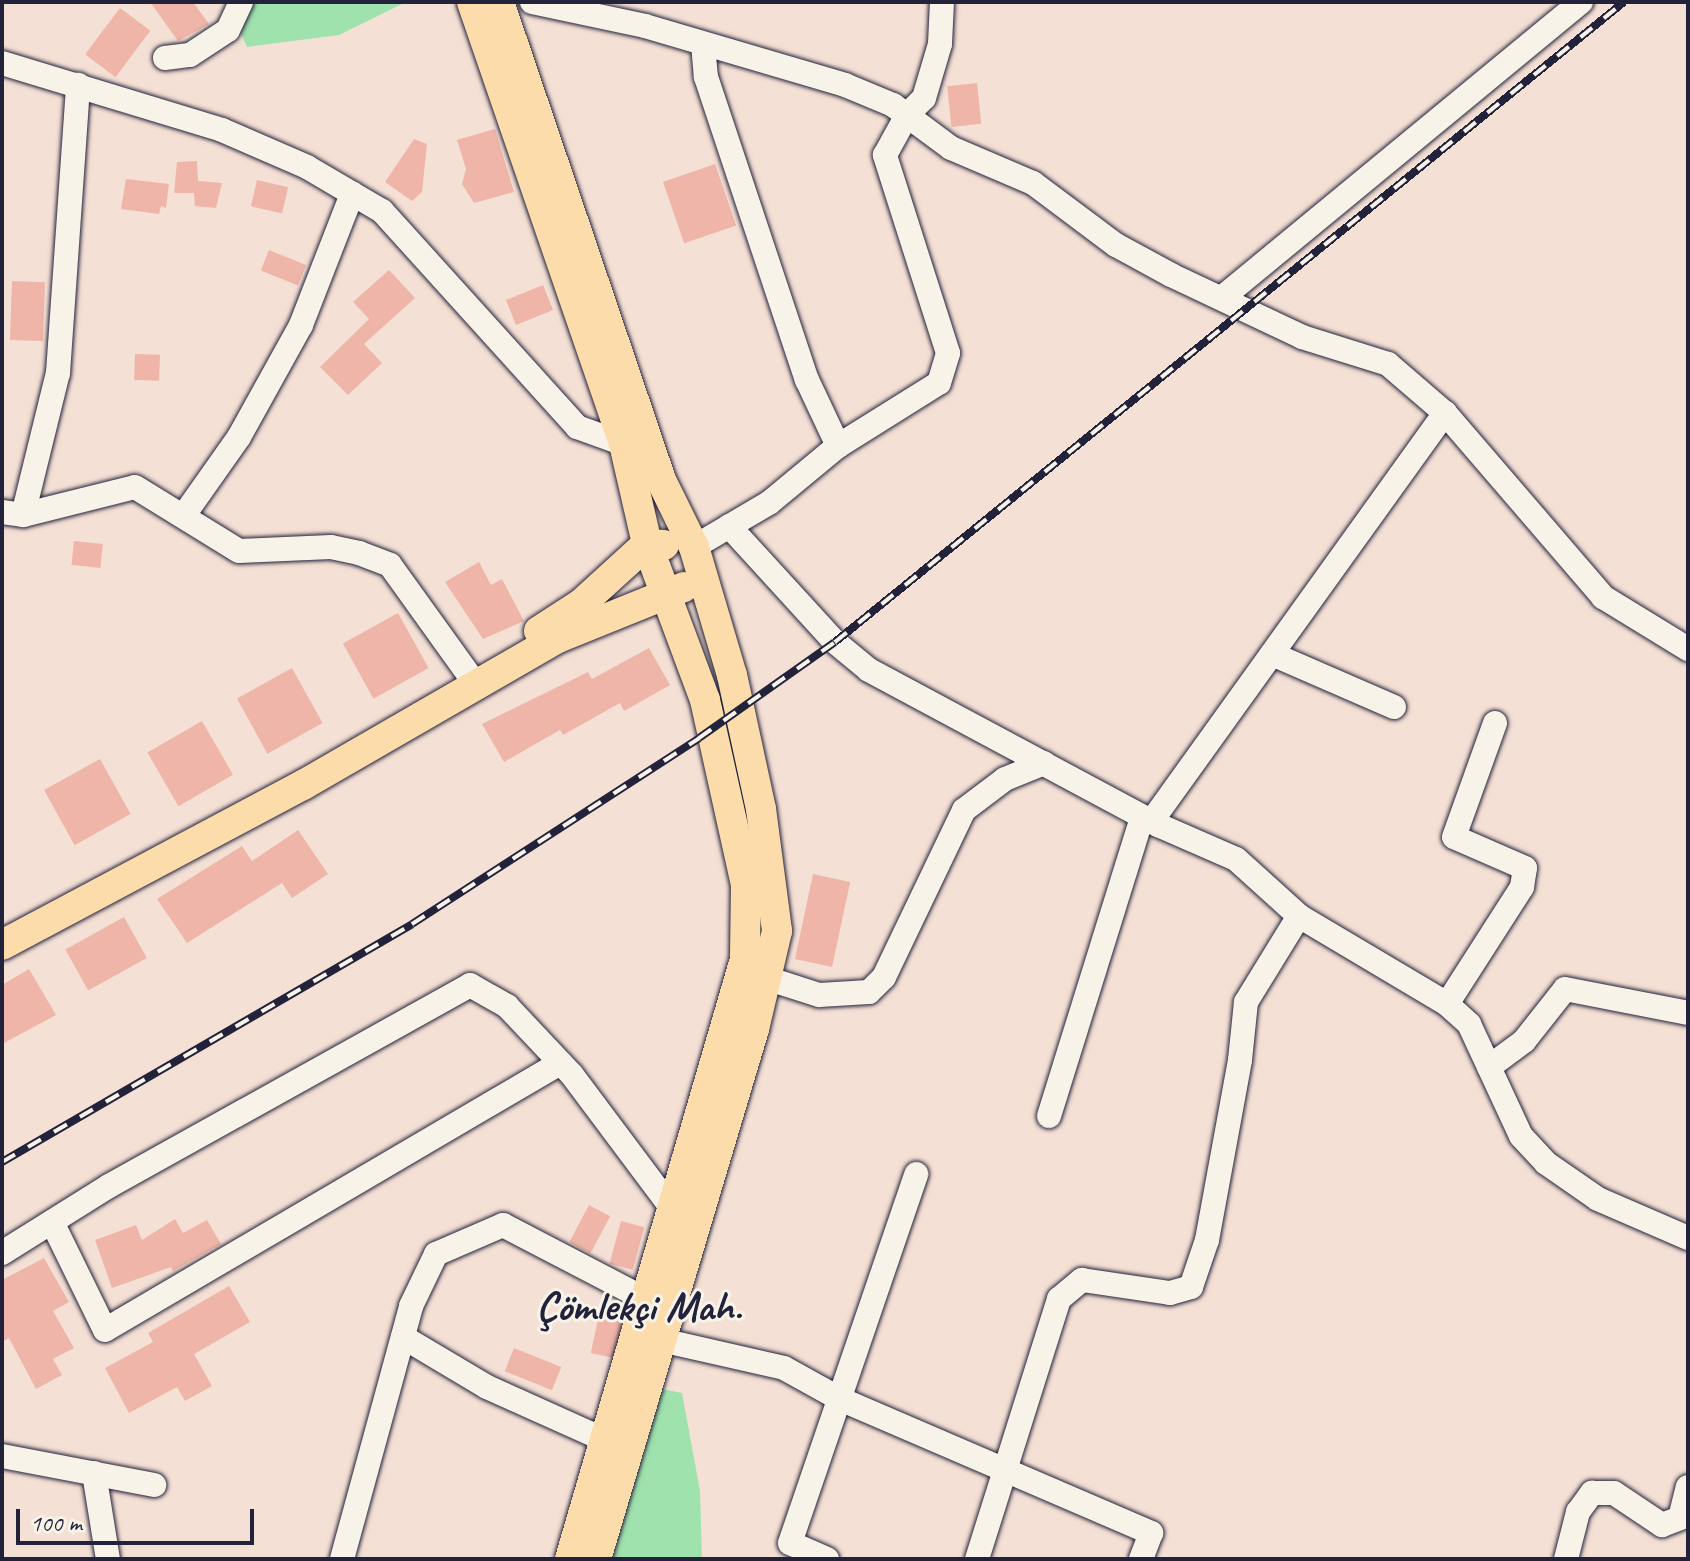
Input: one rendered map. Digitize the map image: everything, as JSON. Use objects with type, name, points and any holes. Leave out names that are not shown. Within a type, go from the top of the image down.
[{"type":"main road","points":[[472,2],[624,444],[647,544],[705,700],[746,885],[745,959],[570,1559]]},
{"type":"main road","points":[[499,2],[661,480],[694,547],[703,575],[732,675],[761,809],[777,931],[766,978],[596,1559]]},
{"type":"main road","points":[[232,820],[260,792],[469,675],[581,604],[647,544],[694,547]]},
{"type":"main road","points":[[2,945],[232,820],[303,785],[558,638],[667,597],[703,575]]},
{"type":"street","points":[[165,58],[190,55],[228,30],[241,2]]},
{"type":"street","points":[[532,2],[703,44],[845,85],[907,115],[951,148],[1033,183],[1116,245],[1302,337],[1388,364],[1445,413],[1603,597],[1688,649]]},
{"type":"street","points":[[694,547],[769,503],[838,446],[939,383],[948,353],[885,155],[907,115],[924,98],[940,44],[942,2]]},
{"type":"street","points":[[1223,297],[1581,2]]},
{"type":"street","points":[[703,44],[706,77],[807,380],[838,446]]},
{"type":"street","points":[[2,63],[222,130],[307,167],[382,211],[577,427],[624,444]]},
{"type":"street","points":[[78,85],[58,373],[13,513],[135,487],[184,515],[215,540],[239,551],[331,547],[390,565],[469,675]]},
{"type":"street","points":[[184,515],[239,437],[301,325],[352,194]]},
{"type":"street","points":[[1049,1116],[1147,819],[1272,654],[1445,413]]},
{"type":"street","points":[[729,526],[835,642],[869,670],[1147,819],[1236,859],[1299,916],[1447,1004],[1469,1024],[1521,1136],[1565,1181],[1688,1238]]},
{"type":"street","points":[[1272,654],[1394,707]]},
{"type":"street","points":[[1447,1004],[1522,887],[1525,868],[1454,837],[1495,723]]},
{"type":"street","points":[[766,978],[819,995],[869,992],[884,977],[964,810],[1005,779],[1044,763]]},
{"type":"street","points":[[977,1559],[1059,1299],[1082,1280],[1170,1293],[1191,1287],[1207,1240],[1240,1060],[1246,1002],[1299,916]]},
{"type":"street","points":[[2,1253],[470,985],[507,1006],[560,1063],[673,1210]]},
{"type":"street","points":[[1489,1067],[1524,1041],[1565,989],[1688,1013]]},
{"type":"street","points":[[52,1222],[105,1330],[560,1063]]},
{"type":"street","points":[[827,1559],[790,1543],[916,1174]]},
{"type":"street","points":[[342,1559],[403,1337],[436,1254],[503,1225],[647,1300]]},
{"type":"street","points":[[403,1337],[487,1387],[605,1440]]},
{"type":"street","points":[[661,1340],[784,1368],[840,1399],[1151,1533],[1141,1559]]},
{"type":"street","points":[[2,1456],[154,1485]]},
{"type":"street","points":[[94,1473],[108,1559]]},
{"type":"street","points":[[1566,1559],[1578,1512],[1592,1493],[1614,1493],[1662,1525],[1680,1518],[1688,1487]]},
{"type":"green space","points":[[251,2],[406,2],[339,35],[247,47],[239,29]]},
{"type":"green space","points":[[657,1388],[682,1393],[700,1491],[702,1559],[607,1559]]},
{"type":"building","points":[[150,2],[193,2],[209,24],[178,41]]},
{"type":"building","points":[[120,8],[150,31],[115,77],[85,54]]},
{"type":"building","points":[[977,83],[981,124],[951,127],[947,86]]},
{"type":"building","points":[[495,129],[514,192],[474,203],[462,184],[466,169],[457,140]]},
{"type":"building","points":[[414,139],[427,144],[422,192],[412,201],[385,182]]},
{"type":"building","points":[[197,161],[198,181],[222,183],[216,208],[195,206],[194,193],[174,193],[177,162]]},
{"type":"building","points":[[715,164],[736,225],[684,243],[663,182]]},
{"type":"building","points":[[126,179],[169,184],[166,208],[161,206],[159,214],[121,209]]},
{"type":"building","points":[[257,180],[288,187],[282,214],[251,206]]},
{"type":"building","points":[[269,250],[306,265],[298,285],[261,270]]},
{"type":"building","points":[[389,270],[415,298],[364,344],[382,363],[348,395],[320,367],[369,319],[353,302]]},
{"type":"building","points":[[12,281],[45,282],[43,341],[10,340]]},
{"type":"building","points":[[543,285],[553,310],[516,325],[506,300]]},
{"type":"building","points":[[135,354],[160,355],[159,381],[134,380]]},
{"type":"building","points":[[74,541],[103,544],[100,568],[71,565]]},
{"type":"building","points":[[479,562],[491,585],[502,579],[524,621],[483,639],[445,582]]},
{"type":"building","points":[[398,613],[429,668],[373,699],[343,644]]},
{"type":"building","points":[[649,648],[670,685],[624,711],[620,703],[563,735],[560,730],[504,762],[482,724],[588,672],[592,679]]},
{"type":"building","points":[[292,668],[323,723],[267,754],[237,699]]},
{"type":"building","points":[[202,721],[233,775],[178,806],[147,752]]},
{"type":"building","points":[[100,759],[131,814],[75,845],[44,790]]},
{"type":"building","points":[[298,830],[328,874],[292,898],[282,883],[187,943],[157,899],[242,846],[252,861]]},
{"type":"building","points":[[813,874],[850,882],[832,967],[795,959]]},
{"type":"building","points":[[124,917],[147,958],[88,991],[65,949]]},
{"type":"building","points":[[29,969],[56,1015],[2,1044],[2,985]]},
{"type":"building","points":[[589,1205],[610,1216],[590,1253],[569,1242]]},
{"type":"building","points":[[175,1219],[183,1233],[207,1220],[221,1244],[173,1271],[171,1267],[112,1288],[95,1240],[136,1225],[142,1240]]},
{"type":"building","points":[[621,1221],[644,1227],[633,1270],[610,1264]]},
{"type":"building","points":[[44,1258],[69,1302],[53,1311],[74,1348],[53,1359],[62,1375],[36,1389],[9,1338],[2,1342],[2,1280]]},
{"type":"building","points":[[229,1286],[250,1322],[194,1354],[212,1386],[185,1401],[177,1387],[129,1413],[105,1368],[153,1342],[148,1333]]},
{"type":"building","points":[[601,1305],[624,1310],[614,1358],[591,1353]]},
{"type":"building","points":[[514,1348],[561,1367],[552,1390],[505,1371]]},
{"type":"railway","points":[[2,1162],[412,924],[699,738],[835,642],[1624,2]]},
{"type":"district","name":"Çömlekçi Mah.","points":[[639,1307]]}]
